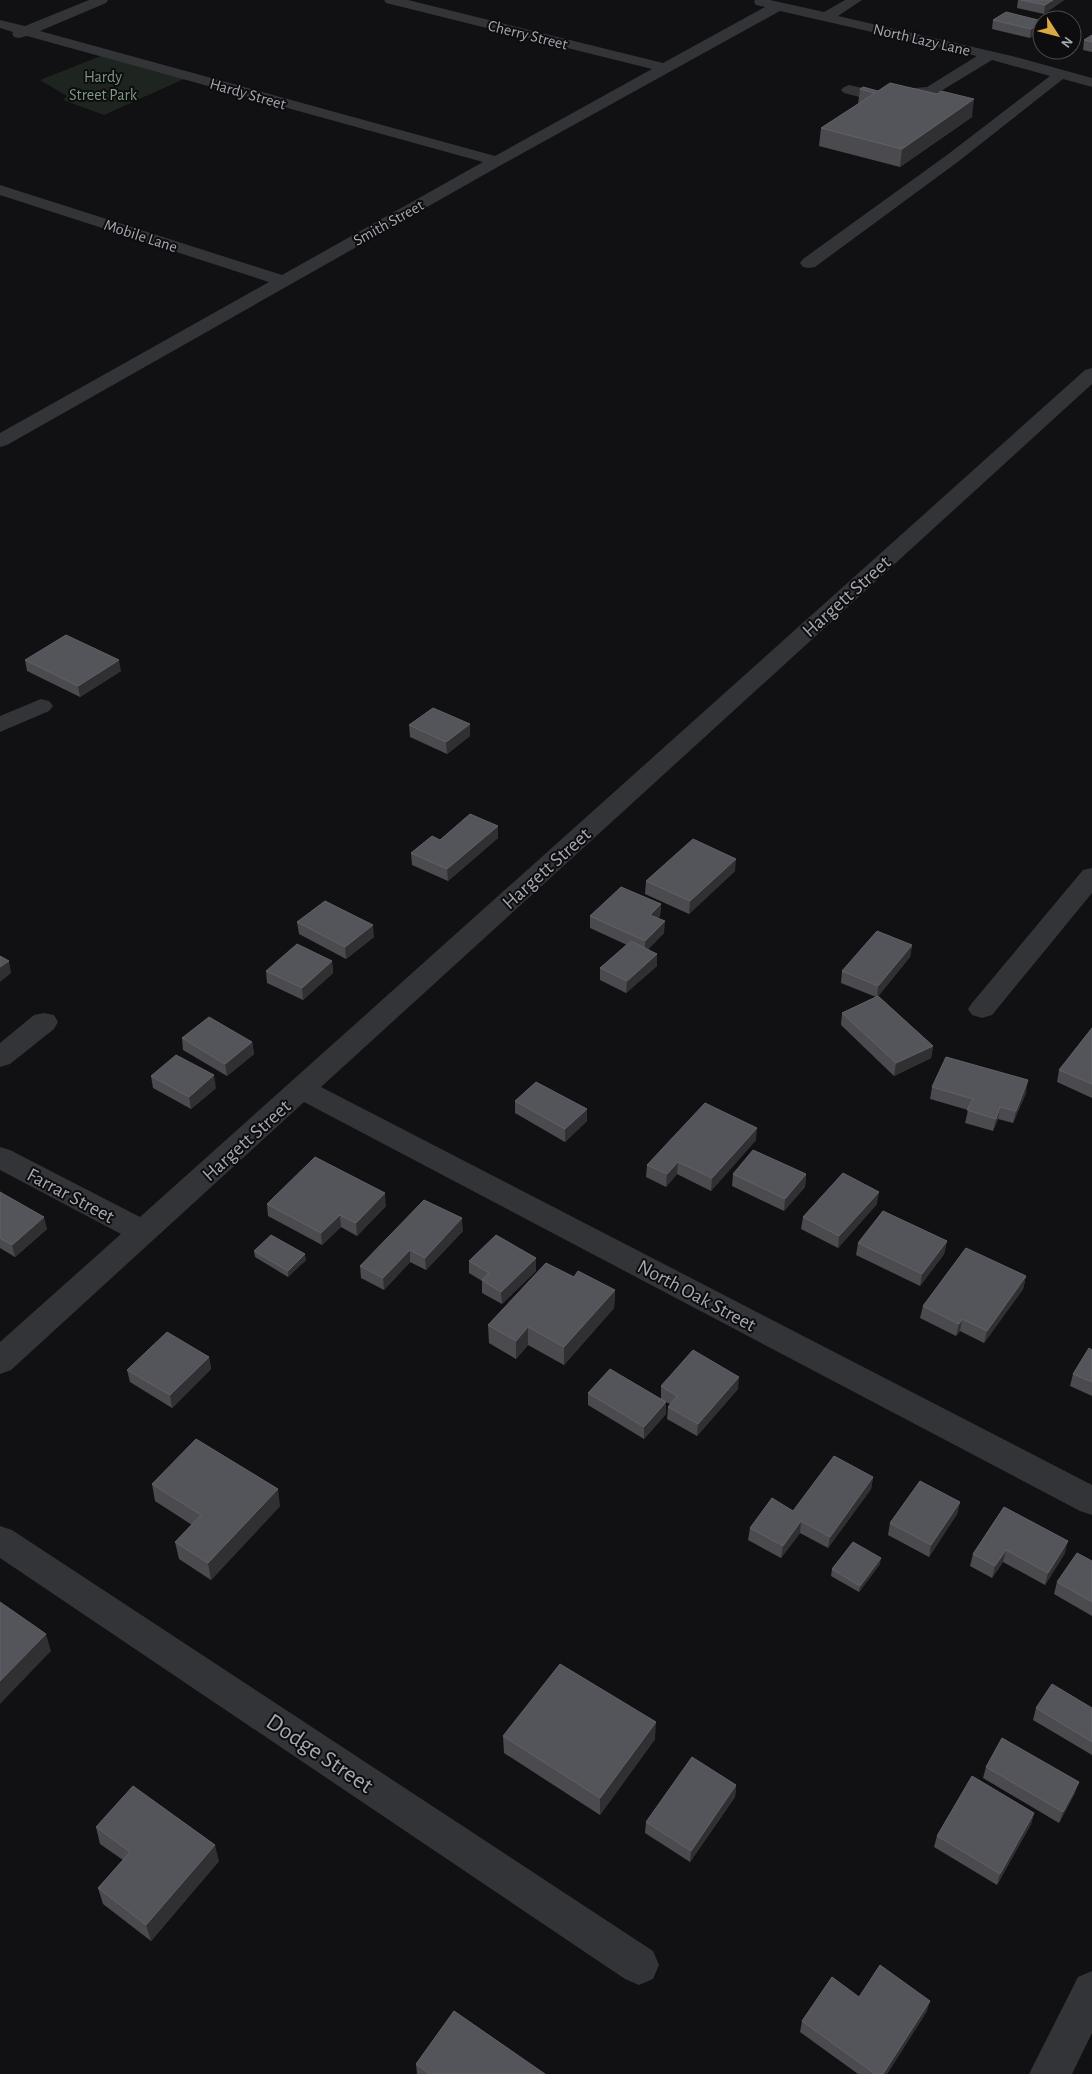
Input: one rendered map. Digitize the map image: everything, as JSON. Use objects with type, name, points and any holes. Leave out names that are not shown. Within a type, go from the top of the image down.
[{"type":"street","points":[[0,41],[101,0]]},
{"type":"street","name":"Cherry Street","points":[[391,0],[665,68]]},
{"type":"street","name":"North Lazy Lane","points":[[751,0],[989,55],[1092,83]]},
{"type":"street","points":[[826,17],[855,0]]},
{"type":"street","name":"Smith Street","points":[[0,440],[497,161],[778,6]]},
{"type":"street","name":"Hardy Street","points":[[0,24],[497,161]]},
{"type":"street","points":[[849,90],[875,96],[931,91],[989,55]]},
{"type":"street","points":[[809,263],[953,158],[1061,74]]},
{"type":"street","name":"Mobile Lane","points":[[0,190],[282,281]]},
{"type":"street","name":"Hargett Street","points":[[0,1361],[1092,374]]},
{"type":"street","points":[[0,725],[40,706]]},
{"type":"street","points":[[982,1009],[1092,876]]},
{"type":"street","points":[[0,1057],[44,1022]]},
{"type":"street","name":"North Oak Street","points":[[302,1089],[1092,1501]]},
{"type":"street","name":"Farrar Street","points":[[0,1157],[143,1232]]},
{"type":"street","name":"Dodge Street","points":[[0,1540],[640,1965]]},
{"type":"street","points":[[1050,2074],[1092,1991]]},
{"type":"green space","name":"Hardy Street Park","points":[[101,56],[184,79],[104,115],[63,100],[67,96],[40,80]]},
{"type":"building","points":[[1021,0],[1053,0],[1045,5]]},
{"type":"building","points":[[1006,12],[1032,18],[1032,28],[1031,29],[993,20]]},
{"type":"building","points":[[1092,35],[1092,42],[1084,40]]},
{"type":"building","points":[[890,83],[937,94],[941,91],[974,99],[902,149],[821,128],[875,93],[860,89],[863,87],[878,91]]},
{"type":"building","points":[[66,635],[119,660],[78,686],[25,660]]},
{"type":"building","points":[[433,708],[470,724],[446,742],[409,725]]},
{"type":"building","points":[[470,814],[498,826],[447,869],[411,853],[432,836],[440,840]]},
{"type":"building","points":[[693,839],[736,859],[690,901],[646,881]]},
{"type":"building","points":[[621,887],[661,904],[650,915],[665,921],[645,941],[590,916]]},
{"type":"building","points":[[325,901],[373,925],[345,947],[297,922]]},
{"type":"building","points":[[877,931],[912,945],[878,986],[842,971]]},
{"type":"building","points":[[631,941],[657,954],[627,981],[600,968]]},
{"type":"building","points":[[297,944],[332,961],[302,988],[266,971]]},
{"type":"building","points":[[0,956],[9,961],[0,967]]},
{"type":"building","points":[[878,996],[933,1046],[896,1063],[842,1013]]},
{"type":"building","points":[[209,1017],[252,1042],[225,1064],[182,1038]]},
{"type":"building","points":[[1092,1028],[1092,1084],[1059,1070]]},
{"type":"building","points":[[176,1055],[214,1075],[189,1097],[151,1076]]},
{"type":"building","points":[[946,1057],[1028,1080],[1016,1111],[1000,1107],[996,1119],[967,1110],[973,1099],[932,1087]]},
{"type":"building","points":[[536,1082],[587,1109],[565,1129],[515,1101]]},
{"type":"building","points":[[705,1103],[757,1128],[712,1178],[678,1162],[667,1174],[647,1165]]},
{"type":"building","points":[[753,1150],[806,1174],[785,1199],[733,1174]]},
{"type":"building","points":[[315,1157],[385,1193],[356,1223],[340,1215],[321,1233],[267,1204]]},
{"type":"building","points":[[843,1173],[879,1192],[839,1236],[803,1217]]},
{"type":"building","points":[[0,1192],[44,1217],[12,1245],[0,1238]]},
{"type":"building","points":[[424,1200],[462,1218],[425,1258],[410,1250],[383,1278],[360,1266]]},
{"type":"building","points":[[883,1211],[947,1241],[922,1274],[858,1243]]},
{"type":"building","points":[[271,1235],[305,1254],[288,1271],[254,1251]]},
{"type":"building","points":[[496,1235],[536,1258],[501,1292],[482,1280],[489,1273],[469,1261]]},
{"type":"building","points":[[966,1248],[1026,1276],[987,1331],[962,1319],[959,1324],[923,1306]]},
{"type":"building","points":[[546,1263],[574,1277],[578,1271],[615,1290],[564,1347],[528,1327],[516,1341],[488,1325]]},
{"type":"building","points":[[167,1332],[209,1357],[170,1395],[127,1370]]},
{"type":"building","points":[[1089,1348],[1092,1350],[1092,1382],[1073,1374]]},
{"type":"building","points":[[693,1350],[739,1377],[698,1424],[668,1407],[677,1396],[661,1386]]},
{"type":"building","points":[[610,1369],[666,1402],[644,1427],[588,1393]]},
{"type":"building","points":[[196,1439],[278,1489],[208,1563],[175,1542],[201,1515],[152,1484]]},
{"type":"building","points":[[834,1456],[873,1477],[830,1537],[801,1521],[783,1546],[750,1528],[772,1498],[793,1511]]},
{"type":"building","points":[[920,1481],[960,1502],[931,1545],[890,1523]]},
{"type":"building","points":[[1004,1507],[1068,1541],[1048,1573],[1006,1550],[995,1566],[973,1554]]},
{"type":"building","points":[[853,1542],[881,1558],[860,1586],[832,1569]]},
{"type":"building","points":[[1077,1553],[1092,1561],[1092,1602],[1057,1582]]},
{"type":"building","points":[[0,1602],[46,1634],[0,1681]]},
{"type":"building","points":[[560,1664],[656,1722],[600,1798],[503,1736]]},
{"type":"building","points":[[1052,1684],[1092,1708],[1092,1742],[1036,1708]]},
{"type":"building","points":[[1002,1738],[1079,1782],[1063,1812],[986,1767]]},
{"type":"building","points":[[692,1757],[736,1785],[691,1851],[646,1822]]},
{"type":"building","points":[[972,1776],[1034,1813],[1000,1874],[937,1836]]},
{"type":"building","points":[[133,1786],[215,1845],[146,1925],[98,1888],[130,1852],[96,1827]]},
{"type":"building","points":[[880,1965],[930,2001],[883,2074],[875,2074],[802,2021],[832,1977],[859,1997]]},
{"type":"building","points":[[454,2011],[545,2074],[430,2074],[416,2064]]}]
